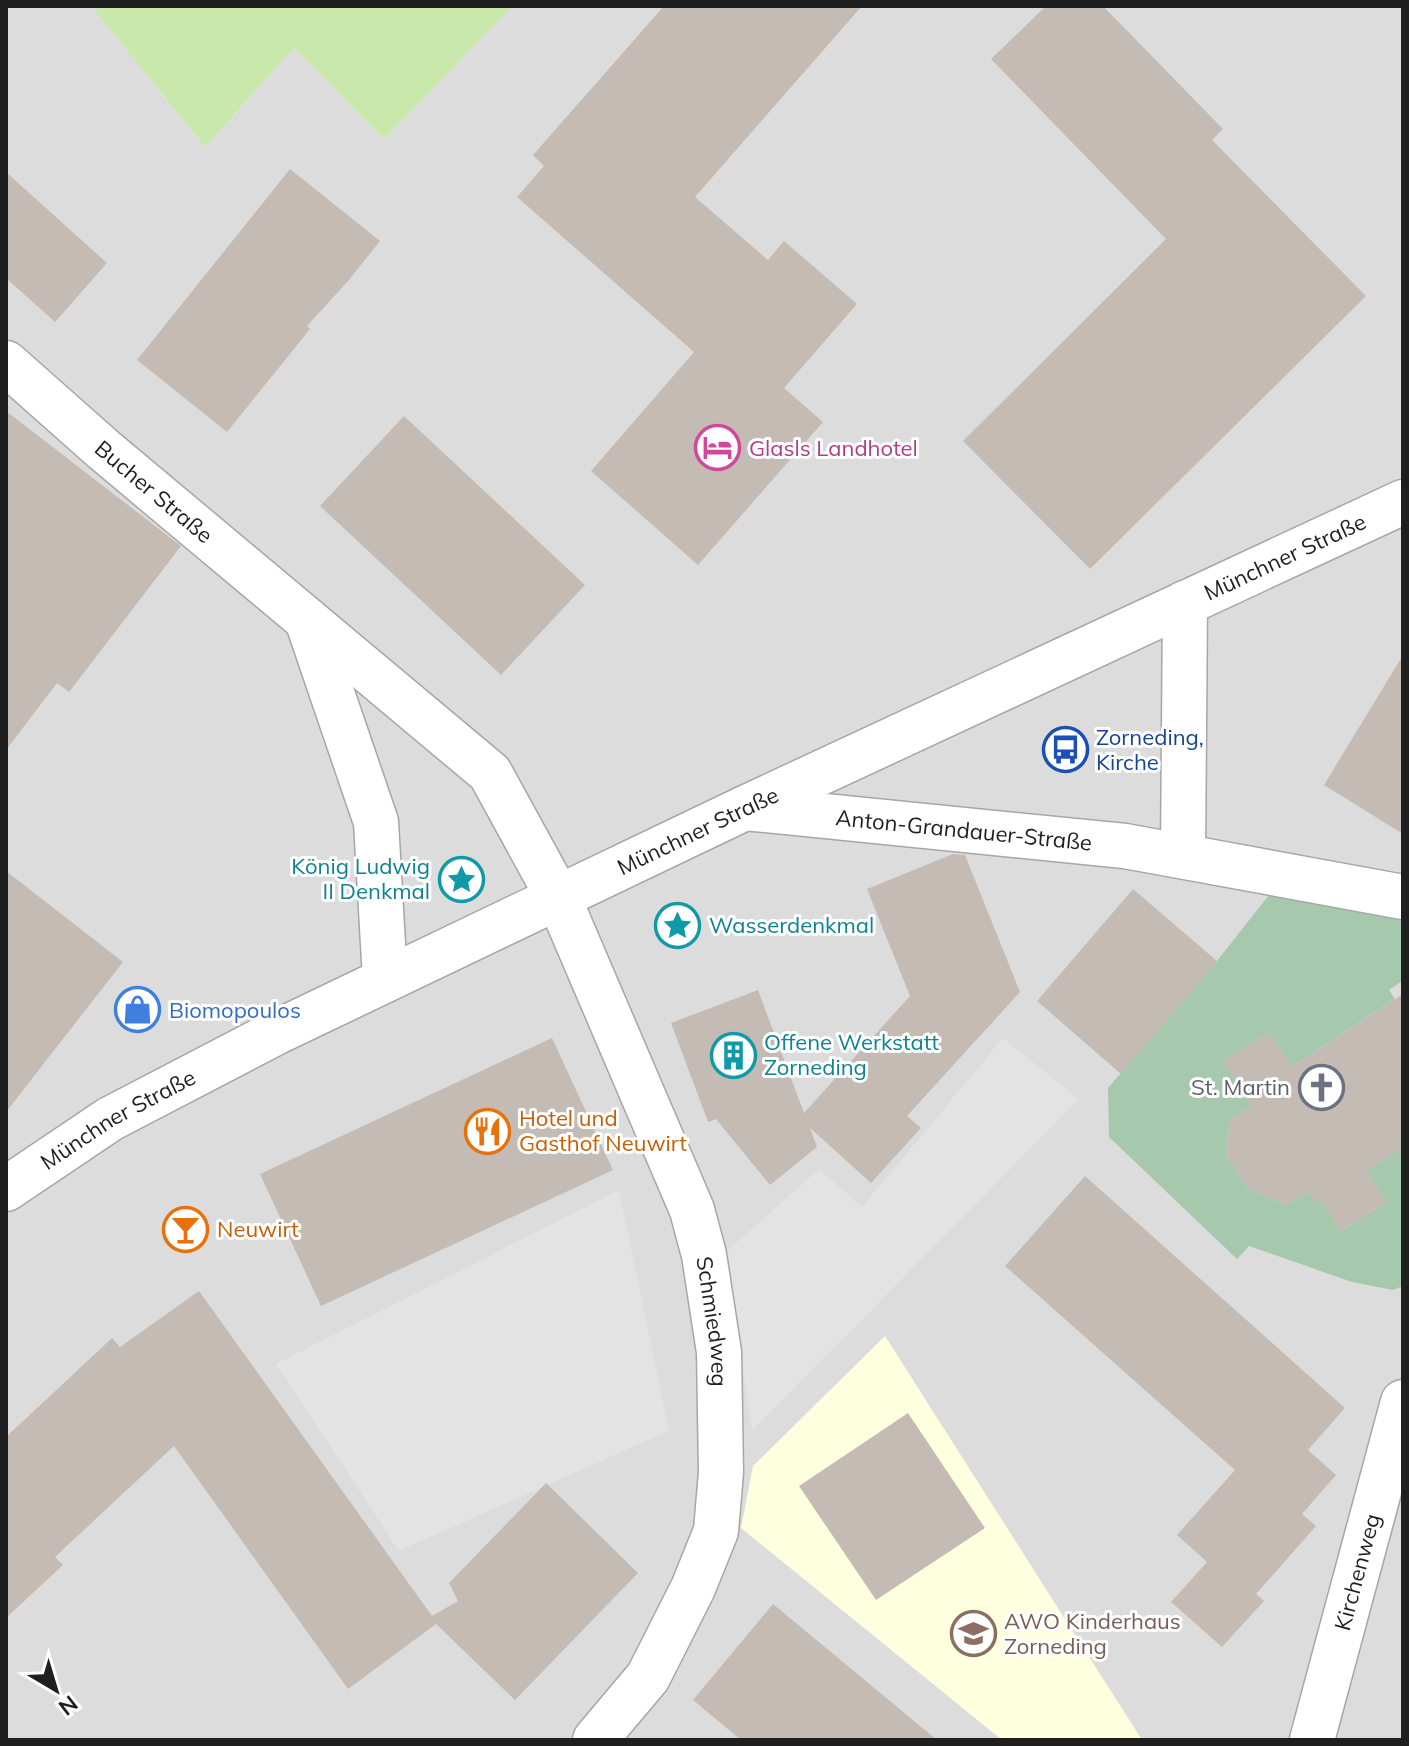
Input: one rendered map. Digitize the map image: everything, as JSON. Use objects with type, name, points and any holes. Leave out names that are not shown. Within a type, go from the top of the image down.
[{"type":"street","name":"Bucher Straße","points":[[6,363],[103,449],[490,773],[559,899]]},
{"type":"street","name":"Münchner Straße","points":[[6,1189],[110,1119],[277,1032],[745,808],[1403,502]]},
{"type":"street","points":[[1183,856],[1185,603]]},
{"type":"street","points":[[306,618],[376,822],[385,979]]},
{"type":"street","name":"Anton-Grandauer-Straße","points":[[745,808],[1111,845],[1403,897]]},
{"type":"street","name":"Schmiedweg","points":[[559,899],[692,1210],[704,1255],[719,1352],[721,1472],[716,1531],[693,1588],[648,1677],[595,1740]]},
{"type":"street","name":"Kirchenweg","points":[[1312,1740],[1403,1402]]},
{"type":"shaded area","points":[[6,6],[91,6],[205,147],[294,48],[384,138],[513,6],[1403,6],[1403,1740],[6,1740]]},
{"type":"shaded area","points":[[1269,895],[1403,917],[1403,980],[1389,990],[1395,999],[1292,1067],[1269,1032],[1224,1062],[1252,1106],[1230,1120],[1226,1154],[1248,1189],[1286,1205],[1308,1191],[1316,1202],[1320,1199],[1341,1231],[1386,1202],[1366,1171],[1403,1147],[1403,1286],[1393,1290],[1352,1282],[1249,1246],[1237,1259],[1109,1137],[1108,1088]]},
{"type":"shaded area","points":[[1003,1038],[1079,1099],[752,1431],[726,1252],[819,1169],[862,1207]]},
{"type":"shaded area","points":[[619,1190],[669,1431],[399,1551],[276,1364]]},
{"type":"shaded area","name":"AWO Kinderhaus Zorneding","points":[[885,1336],[1142,1740],[1002,1740],[741,1528],[753,1466]]},
{"type":"green space","points":[[91,6],[513,6],[384,139],[294,48],[205,147]]},
{"type":"building","points":[[664,6],[862,6],[695,197],[768,260],[784,241],[857,304],[784,388],[823,422],[698,565],[591,471],[694,352],[517,197],[544,166],[533,155]]},
{"type":"building","points":[[1046,6],[1103,6],[1223,129],[1212,140],[1366,296],[1090,569],[963,441],[1166,239],[991,59]]},
{"type":"building","points":[[290,169],[380,241],[307,326],[310,329],[227,432],[137,360]]},
{"type":"building","points":[[6,172],[107,263],[55,322],[6,278]]},
{"type":"building","points":[[6,411],[181,546],[69,692],[57,683],[6,750]]},
{"type":"building","points":[[404,416],[585,585],[501,675],[320,506]]},
{"type":"building","points":[[1403,655],[1403,834],[1324,785]]},
{"type":"building","points":[[953,854],[965,855],[1020,992],[907,1116],[921,1128],[871,1183],[810,1128],[817,1147],[770,1185],[716,1119],[708,1122],[671,1023],[758,990],[804,1113],[910,996],[867,889]]},
{"type":"building","points":[[6,871],[123,962],[6,1112]]},
{"type":"building","points":[[1133,889],[1217,961],[1121,1074],[1037,1001]]},
{"type":"building","name":"St. Martin","points":[[1403,994],[1403,1147],[1366,1171],[1386,1202],[1341,1231],[1320,1199],[1316,1203],[1308,1191],[1286,1205],[1248,1189],[1226,1154],[1230,1120],[1252,1106],[1223,1062],[1269,1032],[1292,1067]]},
{"type":"building","points":[[552,1038],[613,1170],[321,1306],[260,1174]]},
{"type":"building","points":[[1085,1176],[1345,1408],[1308,1450],[1336,1475],[1302,1514],[1316,1526],[1256,1594],[1264,1601],[1222,1647],[1171,1602],[1207,1562],[1177,1535],[1235,1470],[1005,1266]]},
{"type":"building","points":[[199,1291],[432,1616],[458,1601],[449,1583],[546,1483],[638,1573],[515,1700],[436,1624],[348,1689],[174,1446],[55,1557],[63,1565],[6,1618],[6,1437],[112,1338],[120,1347]]},
{"type":"building","points":[[908,1413],[985,1528],[876,1600],[799,1486]]},
{"type":"building","points":[[773,1604],[937,1740],[741,1740],[693,1700]]},
{"type":"place","name":"Glasls Landhotel","points":[[718,448]]},
{"type":"place","name":"Zorneding, Kirche","points":[[1065,750]]},
{"type":"place","name":"König Ludwig II Denkmal","points":[[461,879]]},
{"type":"place","name":"Wasserdenkmal","points":[[678,925]]},
{"type":"place","name":"Biomopoulos","points":[[138,1010]]},
{"type":"place","name":"Offene Werkstatt Zorneding","points":[[733,1055]]},
{"type":"place","name":"St. Martin","points":[[1321,1087]]},
{"type":"place","name":"Hotel und Gasthof Neuwirt","points":[[488,1131]]},
{"type":"place","name":"Neuwirt","points":[[186,1229]]},
{"type":"place","name":"AWO Kinderhaus Zorneding","points":[[973,1634]]}]
